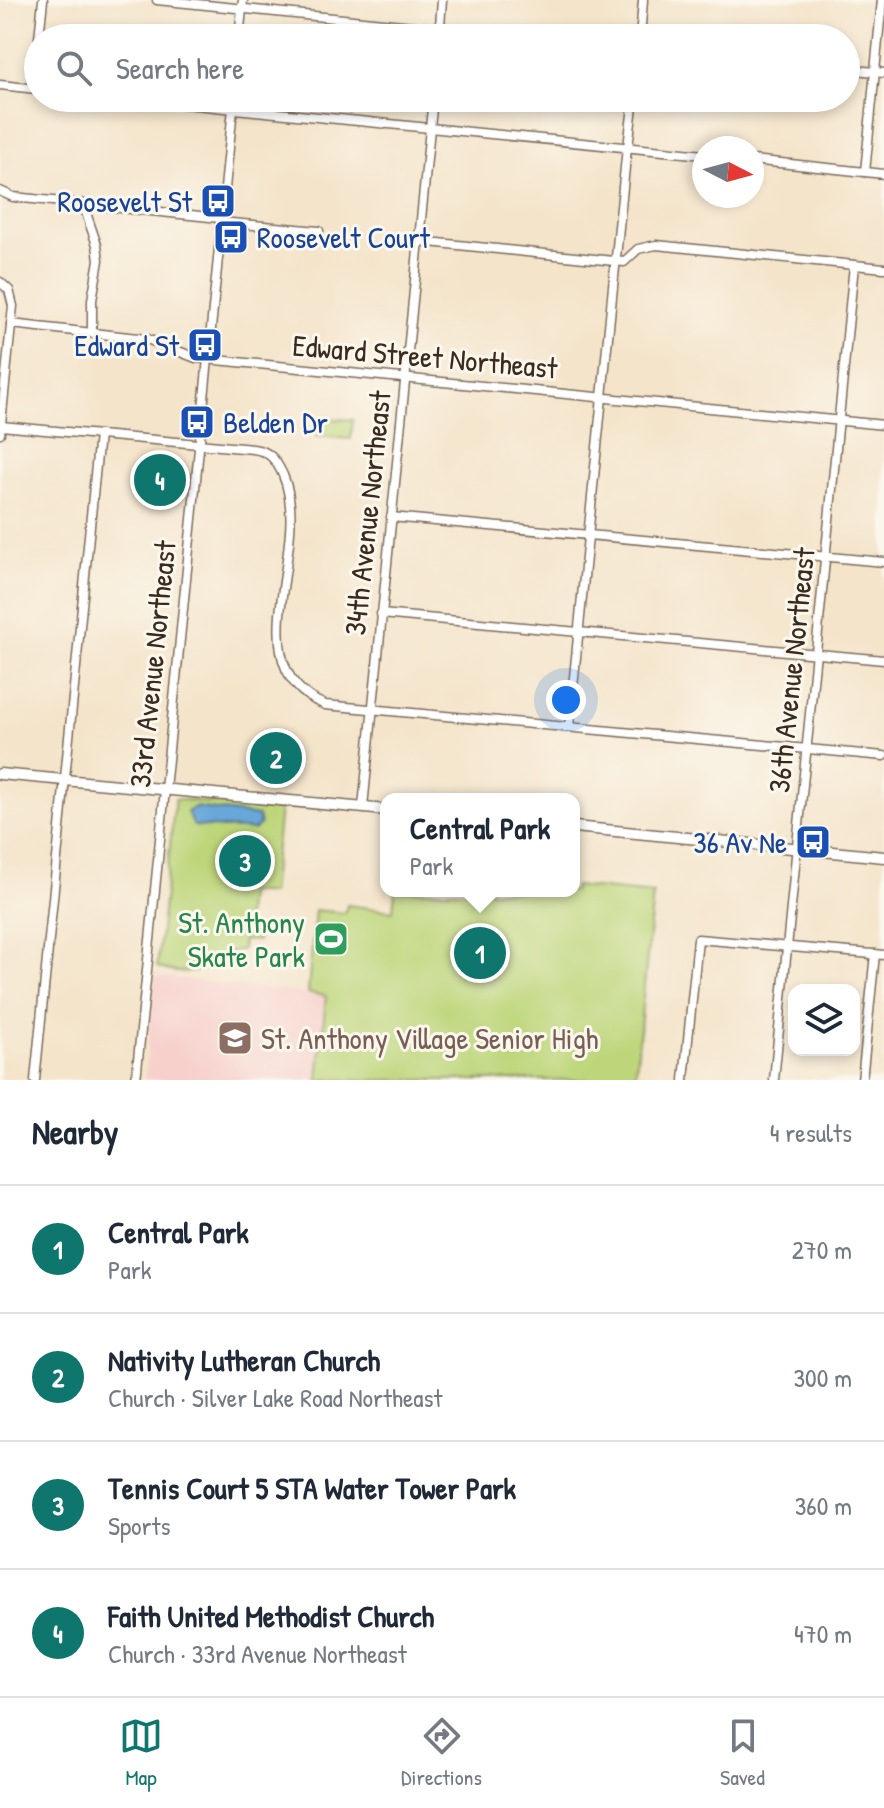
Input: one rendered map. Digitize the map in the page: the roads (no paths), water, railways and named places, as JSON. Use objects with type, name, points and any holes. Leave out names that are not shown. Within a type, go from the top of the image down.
[{"type":"main road","points":[[0,774],[380,809]]},
{"type":"main road","points":[[580,828],[884,856]]},
{"type":"street","points":[[40,24],[43,0]]},
{"type":"street","points":[[157,0],[243,4],[378,24]]},
{"type":"street","points":[[440,24],[442,0]]},
{"type":"street","points":[[641,24],[643,0]]},
{"type":"street","points":[[865,172],[880,73],[882,0]]},
{"type":"street","points":[[241,24],[243,4]]},
{"type":"street","points":[[860,71],[880,73]]},
{"type":"street","points":[[0,85],[24,88]]},
{"type":"street","name":"33rd Avenue Northeast","points":[[136,1080],[232,112]]},
{"type":"street","points":[[255,112],[692,154]]},
{"type":"street","name":"34th Avenue Northeast","points":[[363,807],[432,112]]},
{"type":"street","points":[[569,727],[632,112]]},
{"type":"street","points":[[764,161],[884,174]]},
{"type":"street","points":[[0,191],[13,197],[319,231]]},
{"type":"street","points":[[83,204],[99,260],[92,300],[92,333]]},
{"type":"street","points":[[419,241],[624,262],[638,249],[656,245],[884,268]]},
{"type":"street","name":"36th Avenue Northeast","points":[[774,1080],[854,265]]},
{"type":"street","points":[[0,282],[12,298],[0,433]]},
{"type":"street","name":"Edward Street Northeast","points":[[11,324],[147,339],[206,360],[884,425]]},
{"type":"street","points":[[1,426],[262,450],[276,461],[292,503],[279,636],[281,661],[293,684],[313,700],[325,705],[884,756]]},
{"type":"street","points":[[35,1080],[99,435]]},
{"type":"street","points":[[391,517],[884,562]]},
{"type":"street","points":[[381,614],[884,660]]},
{"type":"street","points":[[684,1080],[698,939],[879,955],[862,1080]]},
{"type":"water","points":[[195,807],[258,816],[260,825],[254,830],[194,826],[187,812]]},
{"type":"place","name":"Roosevelt St","points":[[218,201]]},
{"type":"place","name":"Roosevelt Court","points":[[231,237]]},
{"type":"place","name":"Edward St","points":[[205,345]]},
{"type":"place","name":"Belden Dr","points":[[197,422]]},
{"type":"place","name":"Faith United Methodist Church","points":[[160,480]]},
{"type":"place","name":"Nativity Lutheran Church","points":[[276,758]]},
{"type":"place","name":"36 Av Ne","points":[[813,842]]},
{"type":"place","name":"Tennis Court 5 STA Water Tower Park","points":[[245,861]]},
{"type":"place","name":"St. Anthony Skate Park","points":[[331,939]]},
{"type":"place","name":"Central Park","points":[[480,953]]},
{"type":"place","name":"St. Anthony Village Senior High","points":[[235,1038]]}]
